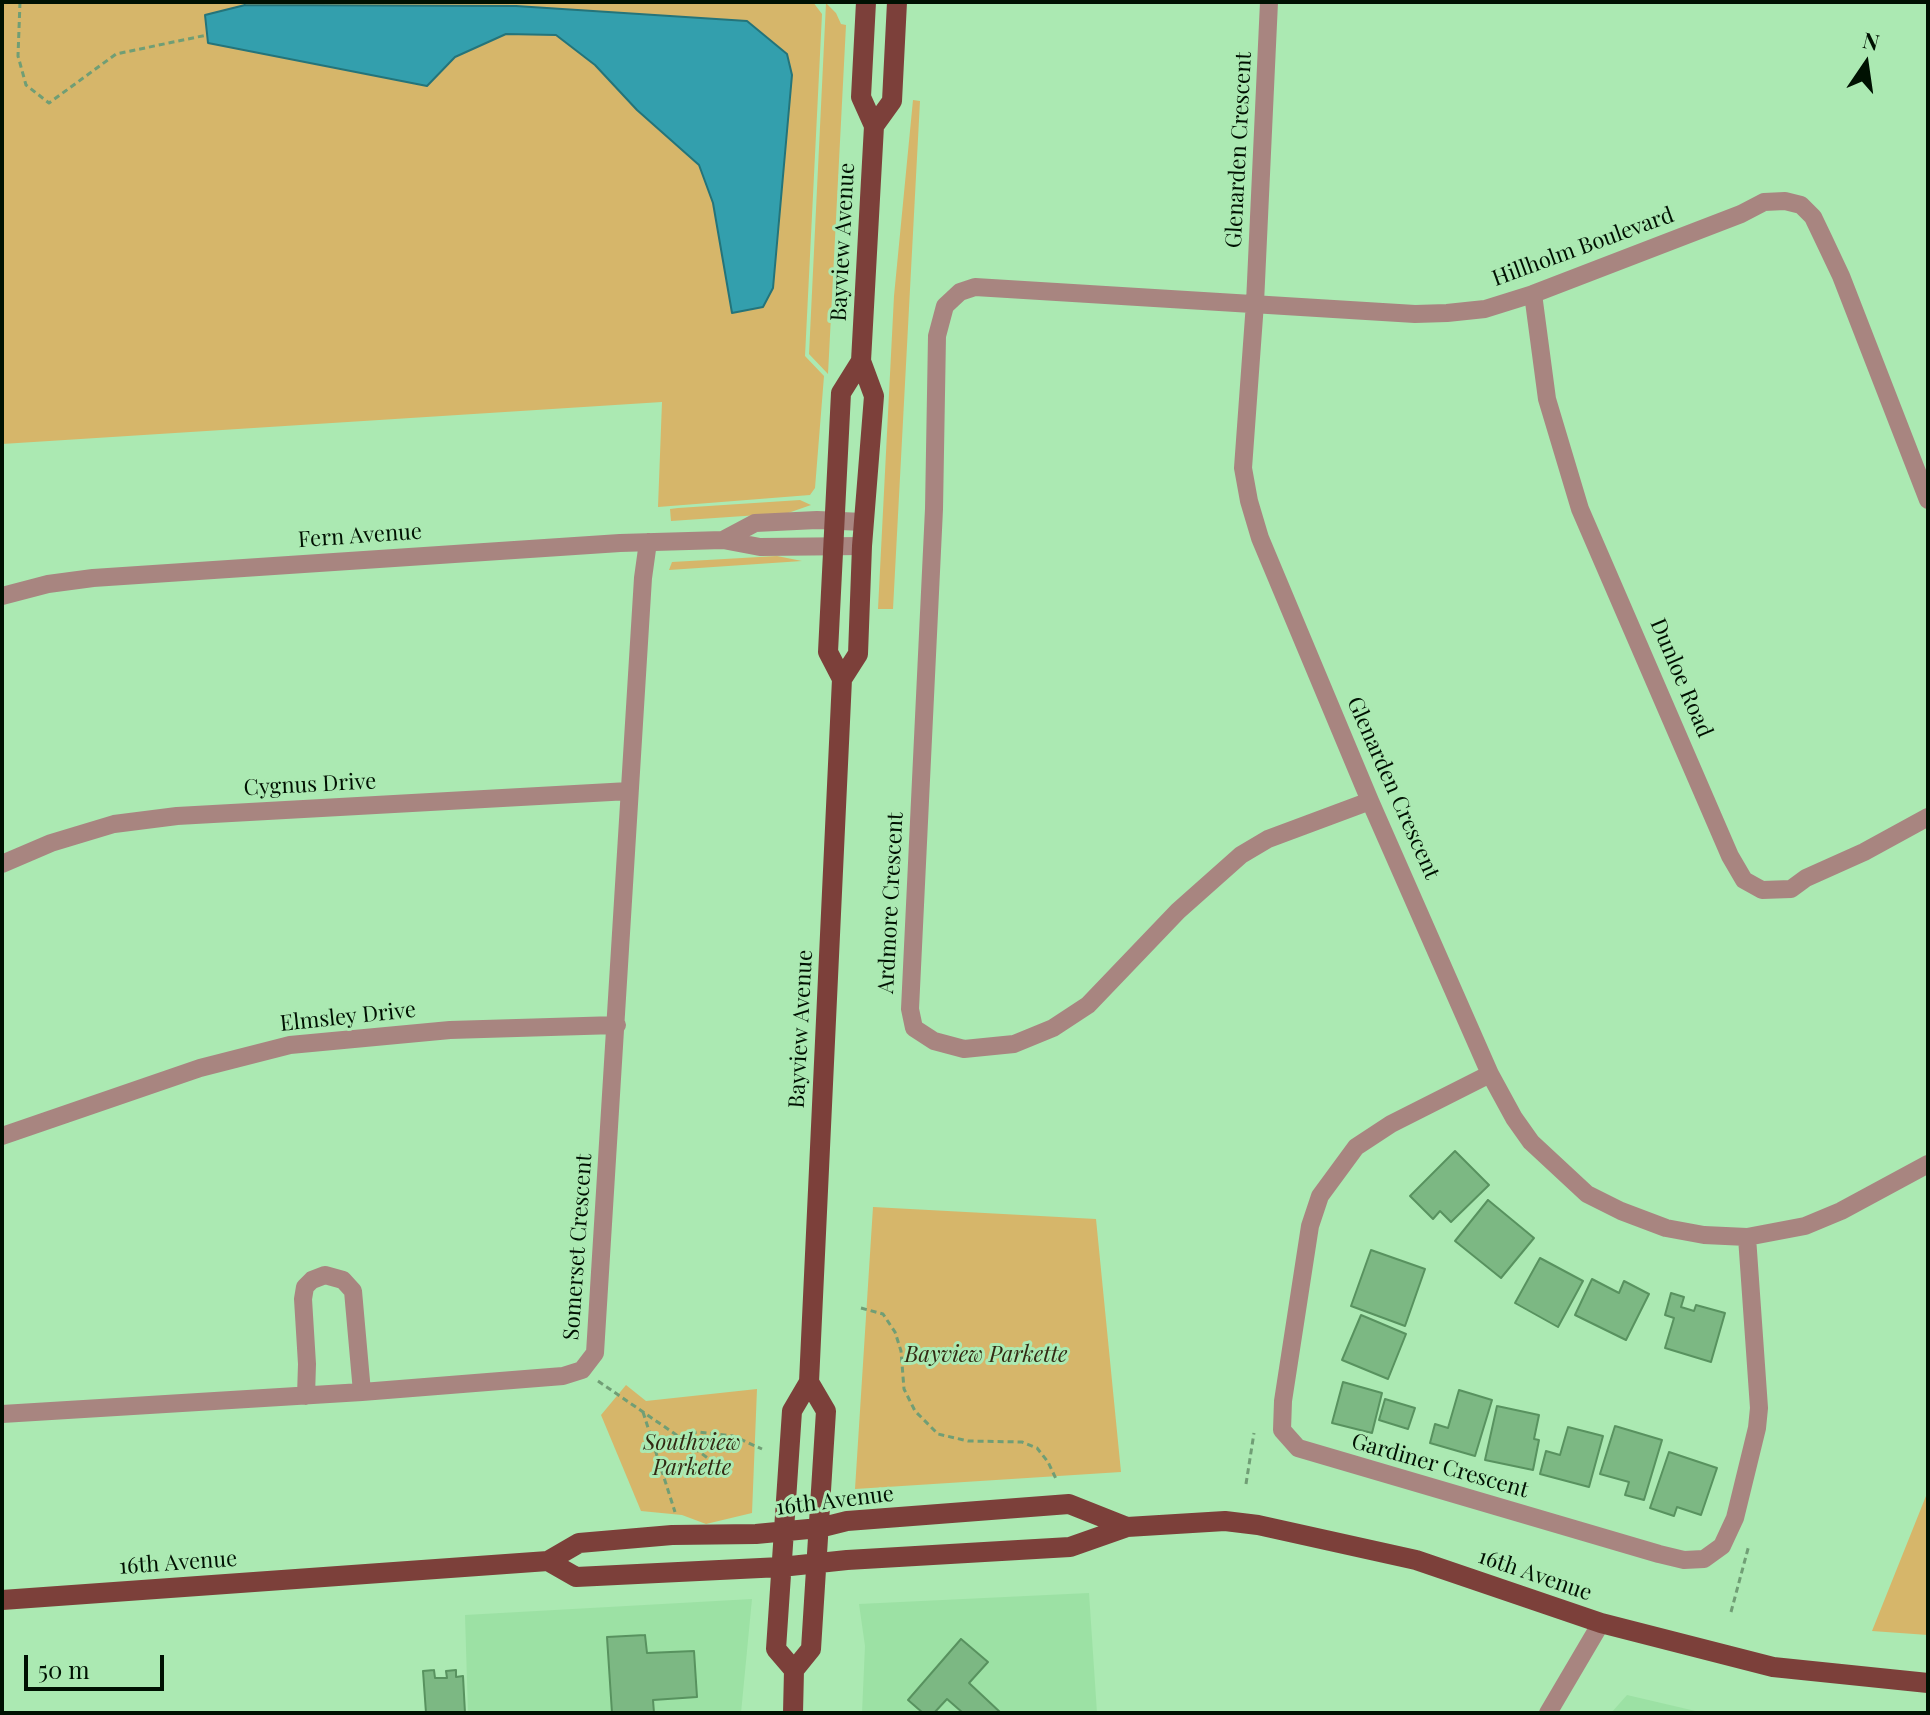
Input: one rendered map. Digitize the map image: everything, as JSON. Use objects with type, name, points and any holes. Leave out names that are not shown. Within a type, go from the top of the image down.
[{"type":"main road","name":"Bayview Avenue","points":[[794,1670],[776,1649],[783,1532],[792,1411],[809,1382],[842,679],[858,654],[862,546],[874,396],[861,361],[874,126],[861,97],[866,2]]},
{"type":"main road","name":"Bayview Avenue","points":[[874,126],[892,101],[897,2]]},
{"type":"main road","name":"Bayview Avenue","points":[[842,679],[828,652],[841,393],[861,361]]},
{"type":"main road","name":"Bayview Avenue","points":[[793,1713],[794,1670],[811,1649],[826,1411],[809,1382]]},
{"type":"main road","name":"16th Avenue","points":[[2,1600],[548,1561],[579,1543],[672,1535],[783,1532],[847,1521],[1069,1504],[1127,1527]]},
{"type":"main road","name":"16th Avenue","points":[[548,1561],[576,1577],[781,1567],[847,1560],[1070,1547],[1127,1527],[1225,1521],[1258,1525],[1416,1560],[1601,1623],[1773,1667],[1928,1683]]},
{"type":"street","name":"Glenarden Crescent","points":[[1269,2],[1255,303],[1243,468],[1249,501],[1260,538],[1370,801],[1490,1074],[1514,1118],[1531,1142],[1587,1194],[1666,1228],[1704,1235],[1747,1237],[1805,1226],[1841,1211],[1928,1164]]},
{"type":"street","name":"Hillholm Boulevard","points":[[960,292],[975,287],[1415,314],[1485,309],[1533,294],[1741,214],[1764,202],[1785,201],[1801,205],[1813,217],[1841,276],[1928,500]]},
{"type":"street","name":"Ardmore Crescent","points":[[960,292],[945,306],[937,336],[934,509],[910,1009],[914,1028],[934,1041],[964,1049],[1014,1044],[1053,1028],[1088,1005],[1178,911],[1241,855],[1268,839],[1370,801]]},
{"type":"street","name":"Dunloe Road","points":[[1533,294],[1549,411],[1580,509],[1730,856],[1744,880],[1762,890],[1791,889],[1806,878],[1864,852],[1928,817]]},
{"type":"street","name":"Fern Avenue","points":[[723,540],[755,523],[864,522]]},
{"type":"street","name":"Fern Avenue","points":[[2,596],[48,584],[93,578],[648,542],[723,540],[760,547],[862,546]]},
{"type":"street","name":"Somerset Crescent","points":[[2,1414],[306,1396],[563,1376],[582,1370],[595,1353],[629,791],[648,542]]},
{"type":"street","name":"Cygnus Drive","points":[[2,864],[51,843],[101,828],[161,818],[629,791]]},
{"type":"street","name":"Elmsley Drive","points":[[2,1136],[200,1068],[290,1045],[450,1030],[617,1025]]},
{"type":"street","name":"Gardiner Crescent","points":[[1490,1074],[1391,1124],[1356,1147],[1320,1196],[1310,1226],[1283,1401],[1282,1430],[1298,1448],[1659,1554],[1684,1560],[1704,1559],[1722,1546],[1735,1518],[1757,1428],[1758,1377],[1747,1237]]},
{"type":"street","points":[[306,1396],[303,1299],[305,1287],[312,1280],[325,1275],[343,1280],[353,1291],[362,1392]]},
{"type":"street","points":[[1548,1713],[1601,1623]]},
{"type":"path","points":[[20,2],[18,56],[26,85],[49,103],[116,54],[207,35]]},
{"type":"path","points":[[861,1308],[883,1314],[895,1332],[901,1351],[904,1389],[915,1411],[938,1434],[968,1441],[1022,1442],[1037,1448],[1057,1481]]},
{"type":"path","points":[[582,1370],[713,1462]]},
{"type":"path","points":[[643,1412],[675,1512]]},
{"type":"path","points":[[678,1436],[698,1432],[733,1436],[762,1449]]},
{"type":"path","points":[[1246,1484],[1254,1433]]},
{"type":"path","points":[[1731,1612],[1749,1545]]},
{"type":"shaded area","points":[[1089,1593],[1097,1713],[862,1713],[865,1646],[859,1604]]},
{"type":"shaded area","points":[[752,1599],[741,1713],[468,1713],[465,1615]]},
{"type":"shaded area","points":[[1627,1695],[1704,1713],[1611,1713]]},
{"type":"green space","points":[[2,2],[813,2],[822,14],[805,356],[824,376],[815,488],[810,495],[658,507],[662,402],[2,444]]},
{"type":"green space","points":[[826,3],[841,24],[846,25],[828,374],[809,354]]},
{"type":"green space","points":[[913,100],[920,101],[893,609],[878,609],[894,296]]},
{"type":"green space","points":[[800,500],[811,505],[788,513],[671,521],[670,509]]},
{"type":"green space","points":[[777,556],[802,561],[669,570],[672,562]]},
{"type":"green space","name":"Bayview Parkette","points":[[873,1207],[1096,1219],[1121,1472],[855,1489]]},
{"type":"green space","name":"Southview Parkette","points":[[626,1385],[646,1401],[757,1389],[752,1513],[706,1524],[682,1515],[641,1511],[601,1415]]},
{"type":"green space","points":[[1928,1491],[1928,1635],[1872,1631]]},
{"type":"water","points":[[245,5],[516,6],[747,21],[787,54],[792,75],[773,288],[763,307],[732,313],[713,203],[699,165],[637,110],[595,65],[556,35],[506,34],[455,57],[427,86],[208,43],[205,15]]},
{"type":"building","points":[[1455,1151],[1489,1185],[1451,1222],[1440,1211],[1433,1219],[1410,1196]]},
{"type":"building","points":[[1488,1200],[1534,1238],[1501,1278],[1455,1241]]},
{"type":"building","points":[[1371,1250],[1425,1269],[1405,1326],[1351,1306]]},
{"type":"building","points":[[1540,1258],[1583,1281],[1558,1327],[1515,1303]]},
{"type":"building","points":[[1592,1279],[1619,1293],[1624,1281],[1649,1294],[1626,1340],[1575,1315]]},
{"type":"building","points":[[1671,1293],[1684,1297],[1681,1307],[1694,1311],[1696,1305],[1725,1313],[1711,1362],[1665,1348],[1674,1318],[1665,1315]]},
{"type":"building","points":[[1361,1315],[1406,1334],[1388,1379],[1342,1360]]},
{"type":"building","points":[[1343,1382],[1382,1393],[1372,1433],[1332,1423]]},
{"type":"building","points":[[1459,1390],[1492,1400],[1475,1456],[1430,1443],[1435,1424],[1448,1428]]},
{"type":"building","points":[[1385,1399],[1415,1408],[1408,1429],[1379,1420]]},
{"type":"building","points":[[1497,1406],[1539,1415],[1534,1439],[1539,1440],[1533,1470],[1485,1460]]},
{"type":"building","points":[[1615,1426],[1662,1440],[1644,1500],[1625,1495],[1629,1482],[1600,1474]]},
{"type":"building","points":[[1568,1427],[1603,1436],[1589,1487],[1540,1474],[1546,1451],[1560,1455]]},
{"type":"building","points":[[1669,1452],[1717,1468],[1701,1515],[1677,1507],[1674,1516],[1650,1508]]},
{"type":"building","points":[[645,1635],[647,1653],[694,1651],[697,1697],[653,1700],[654,1713],[612,1713],[607,1637]]},
{"type":"building","points":[[961,1639],[988,1662],[969,1683],[1001,1713],[963,1713],[947,1699],[934,1713],[923,1713],[908,1700]]},
{"type":"building","points":[[434,1670],[435,1678],[447,1678],[446,1671],[456,1670],[456,1677],[463,1676],[465,1713],[426,1713],[423,1671]]}]
